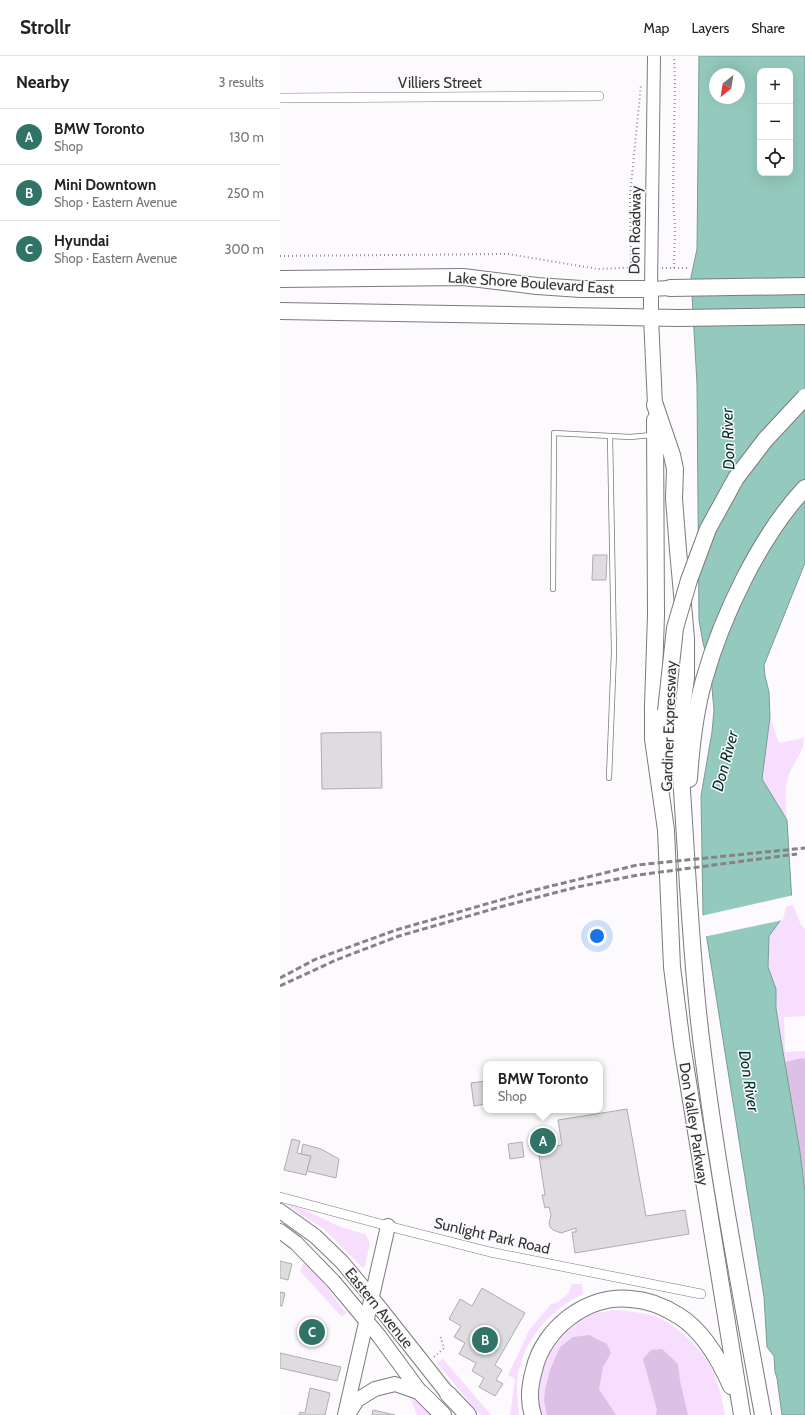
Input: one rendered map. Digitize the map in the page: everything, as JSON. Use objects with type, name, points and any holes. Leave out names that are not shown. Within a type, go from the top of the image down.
[{"type":"highway","name":"Lake Shore Boulevard East","points":[[280,278],[463,277],[537,286],[581,289],[651,289]]},
{"type":"highway","name":"Lake Shore Boulevard East","points":[[670,288],[805,286]]},
{"type":"highway","name":"Lake Shore Boulevard East","points":[[280,311],[679,318],[805,316]]},
{"type":"highway","name":"Gardiner Expressway","points":[[666,830],[666,711],[675,628],[689,580],[708,529],[736,478],[765,440],[805,397]]},
{"type":"highway","points":[[655,405],[656,615],[653,685],[653,739],[666,830]]},
{"type":"highway","points":[[655,405],[672,455],[674,469],[674,499],[686,638],[686,678],[680,721],[679,748],[686,835]]},
{"type":"highway","points":[[686,835],[690,771],[695,726],[703,681],[717,639],[757,555],[782,516],[805,488]]},
{"type":"highway","name":"Don Valley Parkway","points":[[666,830],[672,967],[682,1045],[741,1412]]},
{"type":"highway","name":"Don Valley Parkway","points":[[686,835],[695,978],[704,1059],[712,1119],[744,1314],[763,1415]]},
{"type":"highway","points":[[533,1415],[531,1410],[531,1383],[536,1360],[547,1339],[564,1320],[584,1307],[609,1300],[630,1299],[654,1304],[680,1316],[701,1335],[723,1368],[741,1412]]},
{"type":"highway","name":"Eastern Avenue","points":[[421,1393],[442,1415]]},
{"type":"highway","name":"Eastern Avenue","points":[[448,1394],[468,1415]]},
{"type":"main road","name":"Lake Shore Boulevard East","points":[[651,289],[670,288]]},
{"type":"main road","name":"Don Roadway","points":[[651,289],[655,405]]},
{"type":"main road","name":"Eastern Avenue","points":[[280,1211],[315,1236],[342,1262],[448,1394]]},
{"type":"main road","points":[[346,1415],[388,1226]]},
{"type":"main road","name":"Eastern Avenue","points":[[280,1231],[296,1244],[333,1281],[379,1336],[421,1393]]},
{"type":"main road","points":[[346,1415],[357,1400],[375,1389],[395,1384],[421,1393]]},
{"type":"street","name":"Don Roadway","points":[[651,289],[654,56]]},
{"type":"street","name":"Villiers Street","points":[[280,98],[599,96]]},
{"type":"street","name":"Sunlight Park Road","points":[[280,1197],[490,1252],[701,1294]]},
{"type":"lane","points":[[553,589],[554,433],[630,437],[655,435]]},
{"type":"lane","points":[[609,778],[614,652],[610,436]]},
{"type":"path","points":[[674,56],[674,268],[688,268]]},
{"type":"path","points":[[280,256],[508,254],[598,269],[631,267],[630,195],[642,78]]},
{"type":"path","points":[[431,1359],[444,1348],[440,1335]]},
{"type":"shaded area","points":[[770,717],[779,743],[804,737],[802,748],[792,768],[787,783],[787,820],[762,779]]},
{"type":"shaded area","points":[[792,903],[801,925],[805,929],[805,1016],[784,1017],[785,1052],[805,1051],[805,1059],[802,1058],[784,1062],[776,1008],[777,1001],[768,967],[769,936],[780,921],[784,906]]},
{"type":"shaded area","points":[[802,1058],[805,1059],[805,1192],[800,1152],[784,1062]]},
{"type":"shaded area","points":[[290,1205],[305,1210],[340,1227],[365,1234],[370,1243],[365,1266],[363,1268],[324,1229],[290,1207]]},
{"type":"shaded area","points":[[303,1263],[322,1281],[346,1313],[342,1317],[300,1271]]},
{"type":"shaded area","points":[[572,1284],[582,1284],[583,1294],[558,1309],[538,1330],[530,1342],[519,1369],[517,1396],[519,1415],[510,1415],[515,1379],[508,1375],[530,1329],[551,1304],[558,1302],[568,1294]]},
{"type":"shaded area","points":[[615,1310],[654,1316],[672,1325],[689,1339],[710,1365],[722,1399],[725,1415],[541,1415],[538,1400],[541,1378],[545,1363],[554,1346],[568,1331],[583,1319],[596,1313]]},
{"type":"shaded area","points":[[589,1335],[607,1344],[611,1353],[603,1367],[599,1389],[616,1415],[547,1415],[544,1401],[545,1390],[550,1370],[560,1347],[573,1337]]},
{"type":"shaded area","points":[[662,1349],[678,1364],[680,1381],[688,1415],[656,1415],[657,1410],[643,1359],[651,1350]]},
{"type":"shaded area","points":[[443,1359],[491,1415],[481,1415],[475,1409],[437,1363]]},
{"type":"shaded area","points":[[413,1397],[417,1399],[431,1415],[417,1415],[411,1400]]},
{"type":"water","name":"Don River","points":[[699,56],[805,56],[805,563],[764,665],[769,692],[770,717],[762,779],[787,820],[792,903],[784,906],[780,921],[769,936],[768,967],[776,989],[776,1008],[800,1152],[805,1192],[805,1415],[782,1415],[774,1356],[767,1347],[764,1297],[703,914],[701,796],[712,732],[714,710],[710,666],[703,643],[699,620],[697,384],[691,277],[697,249]]},
{"type":"pier","points":[[794,895],[794,904],[786,907],[783,920],[703,937],[701,916]]},
{"type":"building","points":[[593,555],[607,555],[606,580],[592,580]]},
{"type":"building","points":[[381,732],[382,788],[322,789],[321,733]]},
{"type":"building","points":[[483,1081],[483,1104],[474,1106],[471,1083]]},
{"type":"building","points":[[627,1109],[646,1216],[685,1210],[689,1234],[575,1253],[572,1232],[576,1232],[576,1228],[561,1233],[550,1227],[549,1223],[551,1215],[549,1207],[545,1208],[542,1195],[545,1195],[538,1149],[562,1145],[558,1120]]},
{"type":"building","points":[[292,1139],[300,1141],[297,1153],[311,1156],[306,1175],[284,1170]]},
{"type":"building","points":[[522,1142],[524,1157],[510,1159],[508,1144]]},
{"type":"building","points":[[303,1144],[321,1149],[339,1159],[336,1178],[307,1171],[311,1156],[301,1154]]},
{"type":"building","points":[[280,1261],[292,1264],[288,1280],[280,1278]]},
{"type":"building","points":[[482,1288],[525,1313],[495,1365],[502,1370],[496,1380],[503,1384],[495,1396],[479,1387],[484,1378],[472,1371],[476,1363],[459,1354],[465,1343],[454,1337],[461,1326],[449,1319],[460,1299],[472,1306]]},
{"type":"building","points":[[280,1292],[285,1293],[282,1306],[280,1306]]},
{"type":"building","points":[[280,1353],[341,1367],[337,1381],[280,1368]]},
{"type":"building","points":[[310,1388],[330,1393],[325,1415],[299,1415],[300,1412],[305,1413]]},
{"type":"building","points":[[373,1410],[395,1415],[372,1415]]},
{"type":"railway","points":[[280,978],[316,959],[396,930],[535,890],[637,865],[805,848]]},
{"type":"railway","points":[[280,986],[336,960],[399,936],[577,887],[638,875],[797,854]]},
{"type":"place","name":"BMW Toronto","points":[[543,1141]]},
{"type":"place","name":"Hyundai","points":[[312,1332]]},
{"type":"place","name":"Mini Downtown","points":[[485,1340]]}]
